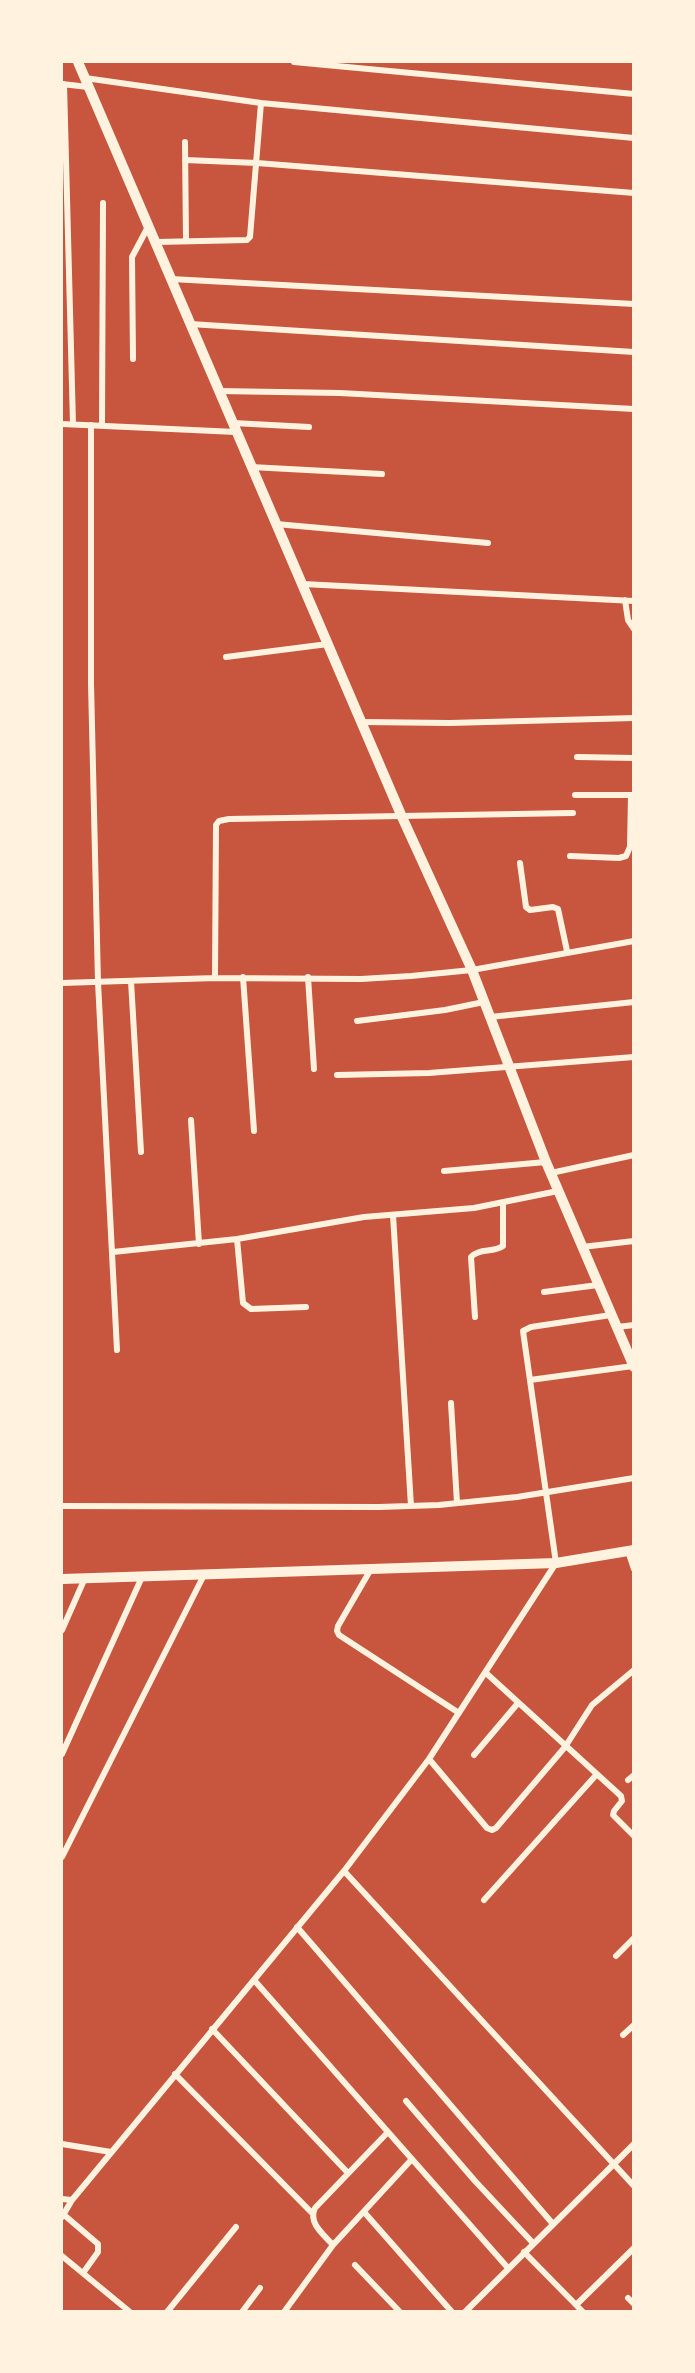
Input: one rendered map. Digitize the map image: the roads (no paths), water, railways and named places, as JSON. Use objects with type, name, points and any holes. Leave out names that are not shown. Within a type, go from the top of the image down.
[{"type":"street","points":[[78,62],[157,242],[170,279],[250,467],[303,584],[402,817],[472,970],[546,1162],[633,1366],[530,1380]]},
{"type":"street","points":[[294,62],[633,94]]},
{"type":"street","points":[[73,424],[63,84],[87,82],[261,103],[633,138]]},
{"type":"street","points":[[157,242],[247,240],[250,237],[261,103]]},
{"type":"street","points":[[185,142],[186,241]]},
{"type":"street","points":[[185,160],[257,163],[633,193]]},
{"type":"street","points":[[102,425],[103,203]]},
{"type":"street","points":[[133,359],[132,257],[149,224]]},
{"type":"street","points":[[170,279],[633,304]]},
{"type":"street","points":[[189,324],[633,352]]},
{"type":"street","points":[[218,391],[268,390],[633,409]]},
{"type":"street","points":[[62,424],[234,428],[309,427]]},
{"type":"street","points":[[91,425],[90,661],[98,982],[117,1350]]},
{"type":"street","points":[[250,467],[382,474]]},
{"type":"street","points":[[275,524],[488,543]]},
{"type":"street","points":[[303,584],[633,601]]},
{"type":"street","points":[[625,600],[628,620],[633,629]]},
{"type":"street","points":[[226,657],[328,644]]},
{"type":"street","points":[[362,722],[450,723],[633,718]]},
{"type":"street","points":[[577,757],[633,758]]},
{"type":"street","points":[[570,856],[619,858],[626,856],[630,847],[632,795],[575,795]]},
{"type":"street","points":[[215,978],[216,825],[219,821],[573,813]]},
{"type":"street","points":[[520,863],[526,907],[530,910],[554,907],[558,909],[567,951]]},
{"type":"street","points":[[62,983],[243,977],[361,979],[472,970],[567,951],[633,941]]},
{"type":"street","points":[[243,977],[254,1131]]},
{"type":"street","points":[[308,977],[314,1069]]},
{"type":"street","points":[[131,981],[141,1152]]},
{"type":"street","points":[[357,1021],[445,1010],[484,1002]]},
{"type":"street","points":[[490,1017],[633,1002]]},
{"type":"street","points":[[337,1075],[429,1073],[633,1057]]},
{"type":"street","points":[[191,1120],[199,1244]]},
{"type":"street","points":[[551,1173],[633,1155]]},
{"type":"street","points":[[444,1171],[546,1162]]},
{"type":"street","points":[[113,1252],[237,1239],[337,1220],[474,1208],[558,1191]]},
{"type":"street","points":[[476,1317],[471,1257],[475,1253],[499,1249],[503,1246],[502,1204]]},
{"type":"street","points":[[393,1215],[411,1506]]},
{"type":"street","points":[[237,1239],[243,1303],[246,1307],[251,1309],[306,1307]]},
{"type":"street","points":[[582,1247],[633,1242]]},
{"type":"street","points":[[544,1292],[598,1285]]},
{"type":"street","points":[[83,2273],[98,2252],[98,2244],[62,2216],[72,2200],[344,1870],[429,1759],[556,1563],[523,1331],[527,1328],[611,1315]]},
{"type":"street","points":[[616,1327],[633,1325]]},
{"type":"street","points":[[452,1404],[457,1503]]},
{"type":"street","points":[[62,1506],[411,1506],[545,1493],[633,1478]]},
{"type":"street","points":[[62,1579],[556,1563],[631,1551],[633,1569]]},
{"type":"street","points":[[371,1569],[338,1626],[339,1635],[459,1713]]},
{"type":"street","points":[[62,1857],[204,1574]]},
{"type":"street","points":[[62,1754],[143,1576]]},
{"type":"street","points":[[62,1630],[85,1578]]},
{"type":"street","points":[[429,1759],[487,1828],[492,1830],[565,1747],[592,1705],[633,1670]]},
{"type":"street","points":[[486,1673],[622,1797],[613,1815],[633,1836]]},
{"type":"street","points":[[474,1755],[518,1703]]},
{"type":"street","points":[[484,1900],[597,1774]]},
{"type":"street","points":[[344,1870],[633,2186]]},
{"type":"street","points":[[297,1927],[553,2224]]},
{"type":"street","points":[[616,1956],[633,1938]]},
{"type":"street","points":[[254,1980],[508,2268]]},
{"type":"street","points":[[623,2036],[633,2025]]},
{"type":"street","points":[[212,2029],[348,2173]]},
{"type":"street","points":[[176,2074],[312,2213],[314,2223],[333,2245]]},
{"type":"street","points":[[406,2101],[533,2243]]},
{"type":"street","points":[[312,2213],[319,2202],[388,2132]]},
{"type":"street","points":[[62,2144],[111,2152]]},
{"type":"street","points":[[465,2312],[633,2144]]},
{"type":"street","points":[[284,2312],[333,2245],[412,2159]]},
{"type":"street","points":[[62,2199],[72,2200]]},
{"type":"street","points":[[364,2212],[452,2312]]},
{"type":"street","points":[[167,2312],[237,2227]]},
{"type":"street","points":[[576,2305],[633,2248]]},
{"type":"street","points":[[524,2252],[583,2312]]},
{"type":"street","points":[[62,2256],[130,2312]]},
{"type":"street","points":[[355,2265],[400,2312]]},
{"type":"street","points":[[242,2312],[260,2288]]},
{"type":"street","points":[[628,2298],[633,2304]]}]
